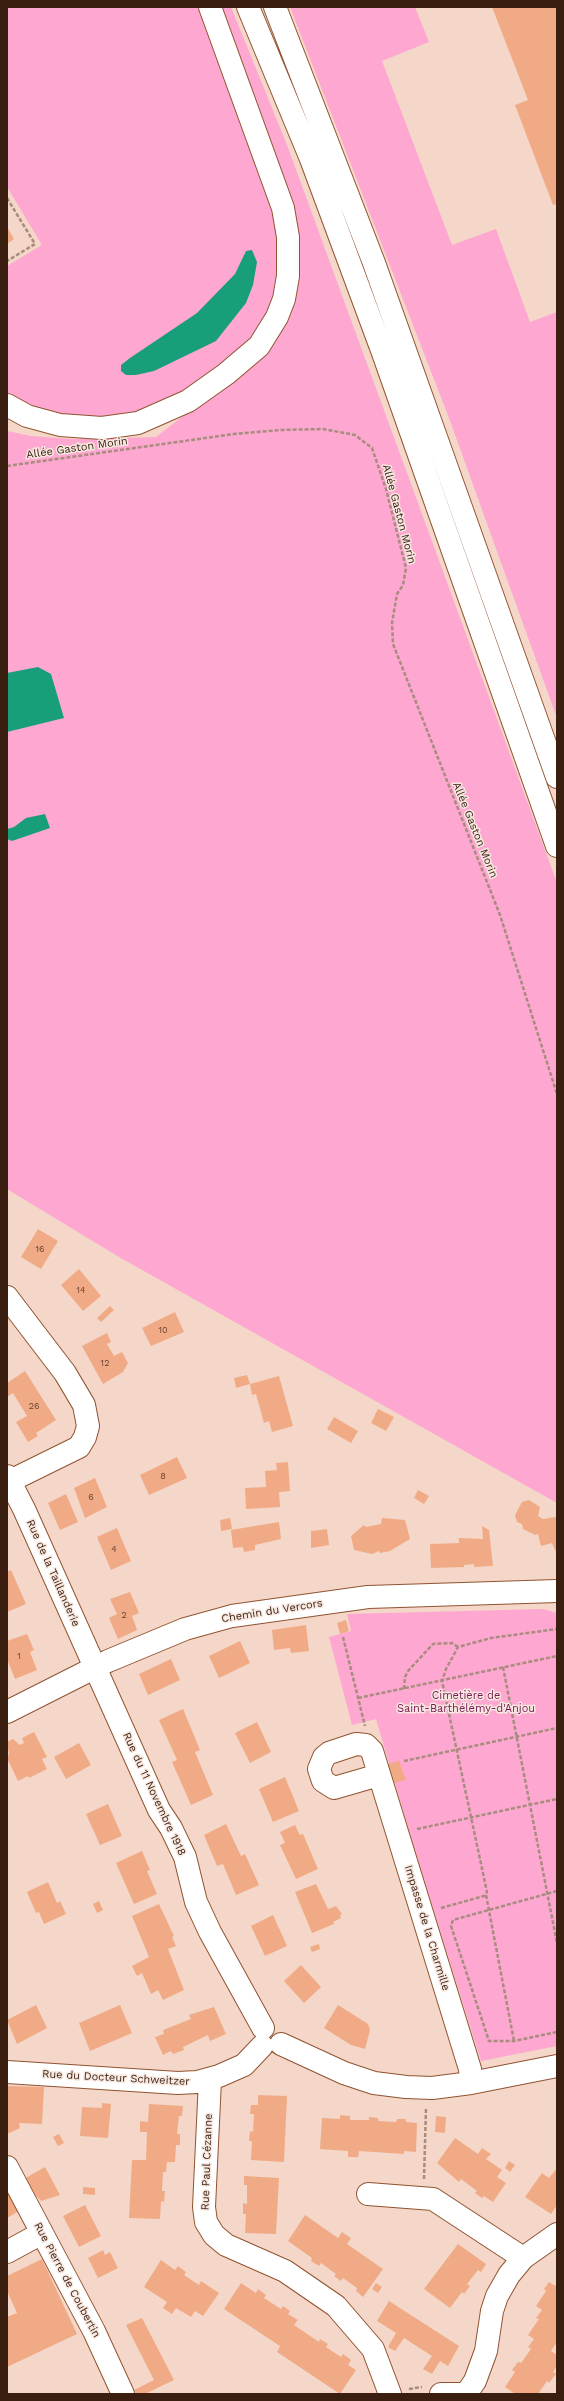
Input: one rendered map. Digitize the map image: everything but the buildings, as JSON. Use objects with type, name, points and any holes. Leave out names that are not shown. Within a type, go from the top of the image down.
[{"type":"main road","points":[[7,405],[27,416],[60,425],[102,428],[121,427],[154,418],[188,401],[210,387],[259,346],[277,317],[284,299],[288,276],[288,238],[283,208],[210,7]]},
{"type":"main road","points":[[248,7],[311,159],[383,353],[557,846]]},
{"type":"main road","points":[[274,7],[374,263],[557,777]]},
{"type":"main road","name":"Rue de la Taillanderie","points":[[7,1296],[65,1373],[84,1405],[88,1426],[85,1437],[79,1447],[8,1478],[96,1667]]},
{"type":"main road","name":"Chemin du Vercors","points":[[7,1712],[96,1667],[185,1629],[232,1616],[368,1597],[557,1591]]},
{"type":"main road","name":"Rue du 11 Novembre 1918","points":[[96,1667],[159,1810],[171,1828],[184,1857],[196,1902],[269,2039]]},
{"type":"main road","name":"Impasse de la Charmille","points":[[379,1775],[470,2069],[471,2083]]},
{"type":"main road","points":[[269,2039],[344,2073],[374,2083],[427,2088],[471,2083],[557,2066]]},
{"type":"main road","name":"Rue du Docteur Schweitzer","points":[[7,2072],[178,2083],[210,2080],[244,2065],[269,2039]]},
{"type":"main road","name":"Rue Paul Cézanne","points":[[210,2080],[204,2206],[206,2222],[214,2235],[226,2245],[285,2271],[336,2306],[373,2349],[390,2394]]},
{"type":"main road","name":"Rue Pierre de Coubertin","points":[[7,2167],[94,2331],[123,2394]]},
{"type":"main road","points":[[368,2194],[424,2197],[441,2203],[523,2258]]},
{"type":"main road","points":[[7,2252],[42,2233]]},
{"type":"main road","points":[[441,2394],[466,2394],[475,2381],[486,2351],[492,2311],[498,2296],[510,2275],[523,2258],[557,2234]]},
{"type":"path","points":[[7,198],[35,244],[7,261]]},
{"type":"path","name":"Allée Gaston Morin","points":[[7,466],[234,434],[280,430],[323,429],[355,435],[372,448],[386,489],[406,568],[403,585],[397,594],[392,623],[393,644],[500,915],[557,1094]]},
{"type":"path","points":[[514,2040],[490,1909],[442,1680],[458,1647],[491,1638],[557,1629]]},
{"type":"path","points":[[343,1637],[366,1730]]},
{"type":"path","points":[[404,1689],[405,1677],[408,1671],[433,1644],[452,1643],[458,1647]]},
{"type":"path","points":[[358,1698],[557,1656]]},
{"type":"path","points":[[503,1667],[556,1930],[557,1943]]},
{"type":"path","points":[[404,1761],[557,1728]]},
{"type":"path","points":[[416,1829],[557,1799]]},
{"type":"path","points":[[557,1891],[453,1920],[451,1926],[489,2041],[514,2040],[557,2032]]},
{"type":"path","points":[[438,1909],[486,1895]]},
{"type":"path","points":[[424,2197],[427,2088]]},
{"type":"green space","points":[[7,7],[199,7],[275,213],[281,246],[276,295],[254,339],[198,387],[136,418],[53,417],[7,395],[7,266],[42,245],[7,187]]},
{"type":"green space","points":[[217,7],[231,7],[287,145],[557,883],[557,1503],[119,1257],[7,1189],[7,431],[31,436],[71,439],[156,437],[240,372],[297,273]]},
{"type":"green space","points":[[290,7],[415,7],[429,42],[382,61],[452,245],[496,229],[530,322],[557,312],[557,718],[449,418]]},
{"type":"green space","name":"Cimetière de Saint-Barthélémy-d'Anjou","points":[[543,1609],[557,1613],[557,2046],[481,2061],[416,1854],[376,1719],[352,1725],[329,1637],[351,1631],[347,1614]]},
{"type":"shaded area","points":[[252,250],[257,262],[253,285],[246,303],[216,341],[154,371],[136,375],[126,375],[121,371],[121,365],[130,358],[197,313],[235,274],[246,251]]},
{"type":"shaded area","points":[[38,667],[51,674],[64,718],[7,732],[7,673]]},
{"type":"shaded area","points":[[45,814],[50,828],[12,841],[7,839],[7,829],[14,827],[26,818]]}]
